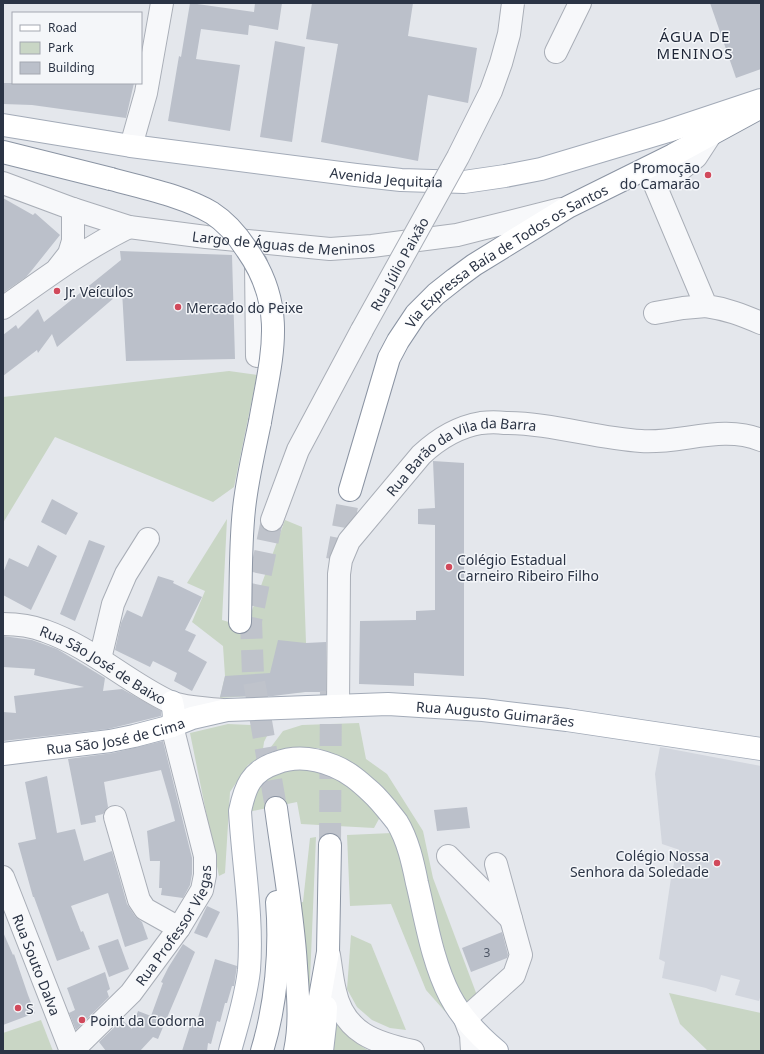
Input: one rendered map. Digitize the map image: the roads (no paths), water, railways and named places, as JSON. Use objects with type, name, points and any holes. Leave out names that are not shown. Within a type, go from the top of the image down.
[{"type":"main road","name":"Avenida Jequitaia","points":[[3,125],[131,146],[356,175],[401,180],[464,182],[541,169],[668,131],[761,100]]},
{"type":"main road","name":"Via Expressa Baía de Todos os Santos","points":[[350,490],[389,358],[398,341],[416,314],[436,294],[474,265],[568,207],[712,134],[761,107]]},
{"type":"main road","points":[[3,152],[111,179],[191,203],[212,213],[228,226],[240,239],[262,274],[270,298],[274,319],[273,343],[244,509],[240,622]]},
{"type":"main road","points":[[172,702],[174,720],[172,726]]},
{"type":"main road","name":"Rua Augusto Guimarães","points":[[227,710],[388,704],[483,710],[567,720],[761,749]]},
{"type":"main road","name":"Rua São José de Cima","points":[[3,754],[110,741],[172,726],[192,718],[227,710]]},
{"type":"main road","points":[[230,1051],[244,1000],[248,971],[249,909],[240,811],[242,798],[244,790],[250,781],[261,770],[272,764],[294,758],[308,758],[322,761],[341,769],[370,791],[397,823],[414,866],[432,947],[450,996],[465,1019],[485,1041],[497,1051]]},
{"type":"main road","points":[[262,1051],[272,1001],[277,963],[278,916],[270,809],[295,946],[299,996],[299,1025],[295,1051]]},
{"type":"main road","points":[[322,1051],[326,1026],[330,845]]},
{"type":"main road","points":[[308,1051],[314,1031],[328,952]]},
{"type":"main road","points":[[284,1051],[287,1040],[296,966]]},
{"type":"street","points":[[131,146],[146,93],[162,3]]},
{"type":"street","name":"Rua Júlio Paixão","points":[[272,520],[298,450],[362,330],[476,124],[491,91],[501,63],[509,34],[513,3]]},
{"type":"street","points":[[556,52],[580,3]]},
{"type":"street","points":[[706,306],[655,185],[680,170],[696,157],[712,134]]},
{"type":"street","name":"Largo de Águas de Meninos","points":[[3,183],[73,209],[129,227],[206,237],[330,249],[372,246],[457,235],[568,207]]},
{"type":"street","points":[[56,270],[69,254],[72,241],[73,209]]},
{"type":"street","points":[[3,308],[56,270],[106,238],[129,227]]},
{"type":"street","points":[[256,242],[257,356]]},
{"type":"street","points":[[655,313],[706,306],[722,308],[761,323]]},
{"type":"street","name":"Rua Barão da Vila da Barra","points":[[338,706],[339,574],[343,553],[349,541],[421,455],[433,444],[448,434],[466,426],[483,422],[525,423],[641,441],[664,440],[723,433],[746,435],[761,440]]},
{"type":"street","points":[[100,659],[113,604],[126,574],[148,540]]},
{"type":"street","name":"Rua São José de Baixo","points":[[3,624],[27,626],[45,630],[100,659],[131,680],[172,702],[227,710]]},
{"type":"street","name":"Rua Professor Viegas","points":[[72,1051],[131,993],[179,928],[202,890],[206,875],[205,856],[172,726]]},
{"type":"street","points":[[115,817],[139,900],[145,909],[179,928]]},
{"type":"street","points":[[448,856],[511,920]]},
{"type":"street","points":[[472,1051],[471,1035],[465,1019],[514,975],[521,955],[496,864]]},
{"type":"street","name":"Rua Souto Dalva","points":[[3,877],[72,1051]]},
{"type":"street","points":[[328,952],[335,992],[340,1008],[356,1030],[377,1041],[413,1051]]},
{"type":"tunnel","points":[[337,560],[350,490]]},
{"type":"tunnel","points":[[272,520],[251,621],[253,675],[276,808]]},
{"type":"tunnel","points":[[330,845],[331,686]]},
{"type":"place","name":"Promoção do Camarão","points":[[708,175]]},
{"type":"place","name":"Jr. Veículos","points":[[57,291]]},
{"type":"place","name":"Mercado do Peixe","points":[[178,307]]},
{"type":"place","name":"Colégio Estadual Carneiro Ribeiro Filho","points":[[449,567]]},
{"type":"place","name":"Colégio Nossa Senhora da Soledade","points":[[717,863]]},
{"type":"place","name":"S","points":[[18,1008]]},
{"type":"place","name":"Point da Codorna","points":[[82,1020]]},
{"type":"district","name":"ÁGUA DE MENINOS","points":[[695,44]]}]
